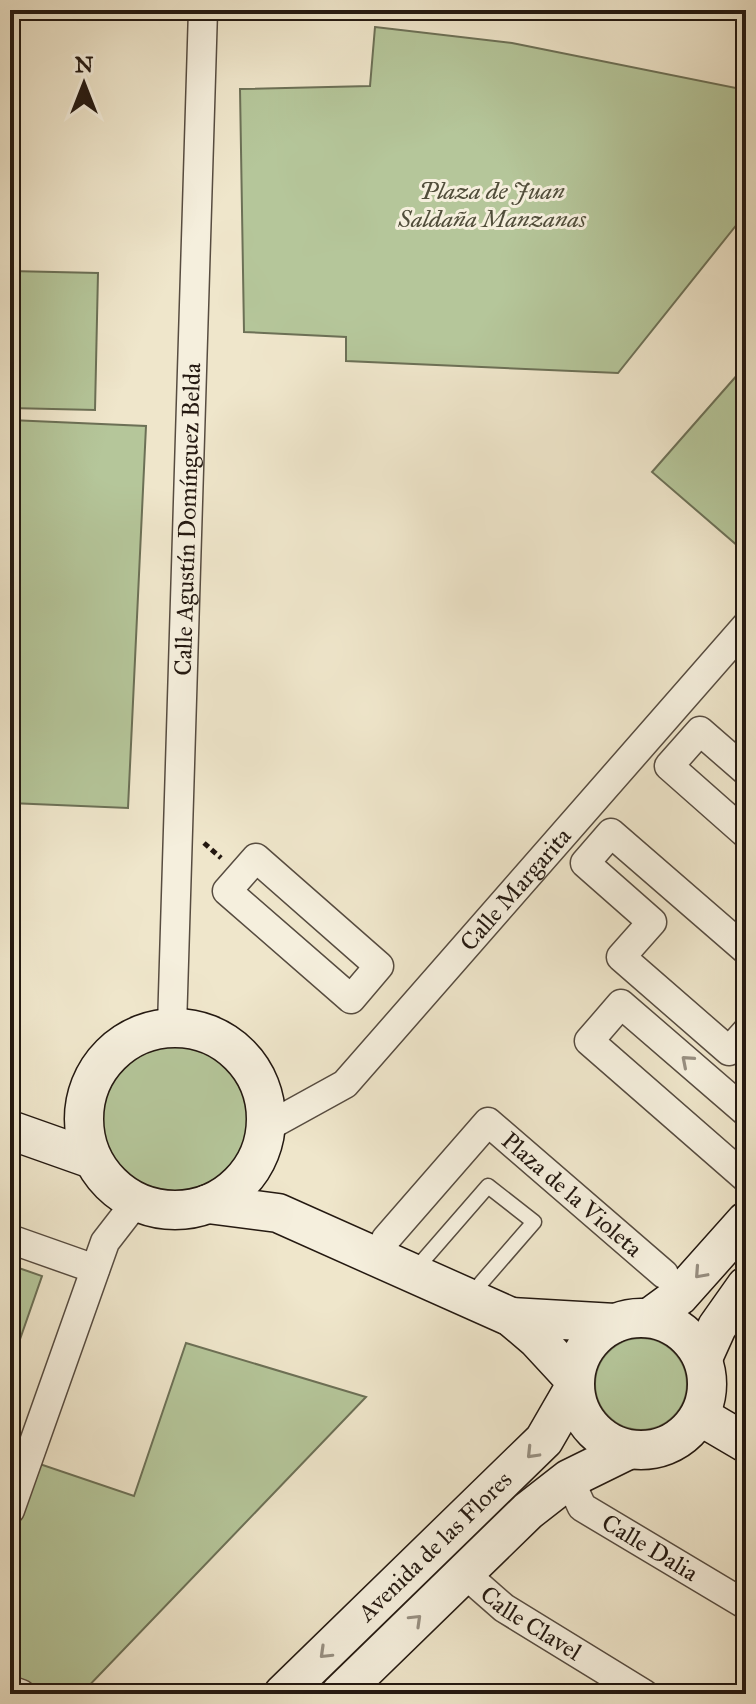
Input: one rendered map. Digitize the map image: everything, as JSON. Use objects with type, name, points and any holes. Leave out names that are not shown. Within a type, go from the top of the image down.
[{"type":"street","name":"Calle Agustín Domínguez Belda","points":[[172,1027],[203,10]]},
{"type":"street","name":"Calle Margarita","points":[[267,1127],[345,1084],[746,626]]},
{"type":"street","points":[[746,771],[700,731],[669,766],[746,834]]},
{"type":"street","points":[[746,950],[611,833],[585,863],[652,922],[621,957],[729,1051],[746,1032]]},
{"type":"street","points":[[256,858],[379,966],[351,999],[227,891],[256,858]]},
{"type":"street","points":[[746,1112],[621,1004],[589,1041],[746,1178]]},
{"type":"street","points":[[172,1027],[207,1033],[246,1061],[264,1095],[267,1127],[261,1151],[249,1173],[231,1192],[208,1204],[184,1210],[160,1209],[136,1202],[110,1185],[92,1159],[84,1135],[83,1110],[89,1085],[103,1062],[122,1043],[146,1032],[172,1027]]},
{"type":"street","points":[[10,1120],[58,1119],[83,1110]]},
{"type":"street","name":"Plaza de la Violeta","points":[[386,1239],[488,1122],[664,1274]]},
{"type":"street","points":[[10,1130],[92,1159]]},
{"type":"street","points":[[249,1173],[278,1213]]},
{"type":"street","points":[[10,1510],[105,1242],[136,1202]]},
{"type":"street","points":[[208,1204],[278,1213],[511,1317],[537,1339],[574,1384]]},
{"type":"street","points":[[511,1317],[632,1320],[671,1324],[690,1338],[703,1358],[708,1387],[700,1416],[677,1441],[661,1448],[628,1450],[607,1442],[590,1428],[579,1409],[574,1384],[580,1356],[594,1336],[632,1320],[679,1296],[746,1221]]},
{"type":"street","points":[[10,1239],[95,1269]]},
{"type":"street","points":[[703,1358],[717,1327],[746,1286]]},
{"type":"street","name":"Avenida de las Flores","points":[[283,1694],[544,1440],[574,1384]]},
{"type":"street","points":[[700,1416],[746,1443]]},
{"type":"street","name":"Avenida de las Flores","points":[[340,1694],[528,1511],[569,1479],[628,1450]]},
{"type":"street","name":"Calle Dalia","points":[[569,1479],[582,1507],[746,1605]]},
{"type":"street","name":"Calle Clavel","points":[[464,1573],[504,1608],[644,1694]]},
{"type":"street","points":[[10,1690],[21,1694]]},
{"type":"lane","points":[[413,1272],[488,1186],[534,1222],[481,1283],[474,1301]]},
{"type":"green space","name":"Plaza de Juan Saldaña Manzanas","points":[[375,27],[512,43],[746,90],[746,213],[618,373],[346,361],[346,337],[244,332],[240,89],[370,86]]},
{"type":"green space","points":[[10,271],[98,273],[95,410],[10,408]]},
{"type":"green space","points":[[746,365],[746,553],[652,472]]},
{"type":"green space","points":[[10,420],[146,426],[128,808],[10,803]]},
{"type":"green space","points":[[173,1042],[203,1048],[228,1065],[245,1090],[251,1120],[245,1150],[228,1175],[203,1192],[173,1198],[143,1192],[118,1175],[101,1150],[95,1120],[101,1090],[118,1065],[143,1048]]},
{"type":"green space","points":[[10,1265],[42,1276],[10,1368]]},
{"type":"green space","points":[[641,1338],[659,1341],[674,1351],[684,1366],[687,1384],[684,1402],[674,1417],[659,1427],[641,1430],[623,1427],[608,1417],[598,1402],[595,1384],[598,1366],[608,1351],[623,1341]]},
{"type":"green space","points":[[186,1343],[366,1397],[81,1694],[21,1694],[10,1690],[10,1510],[28,1460],[134,1496]]}]
